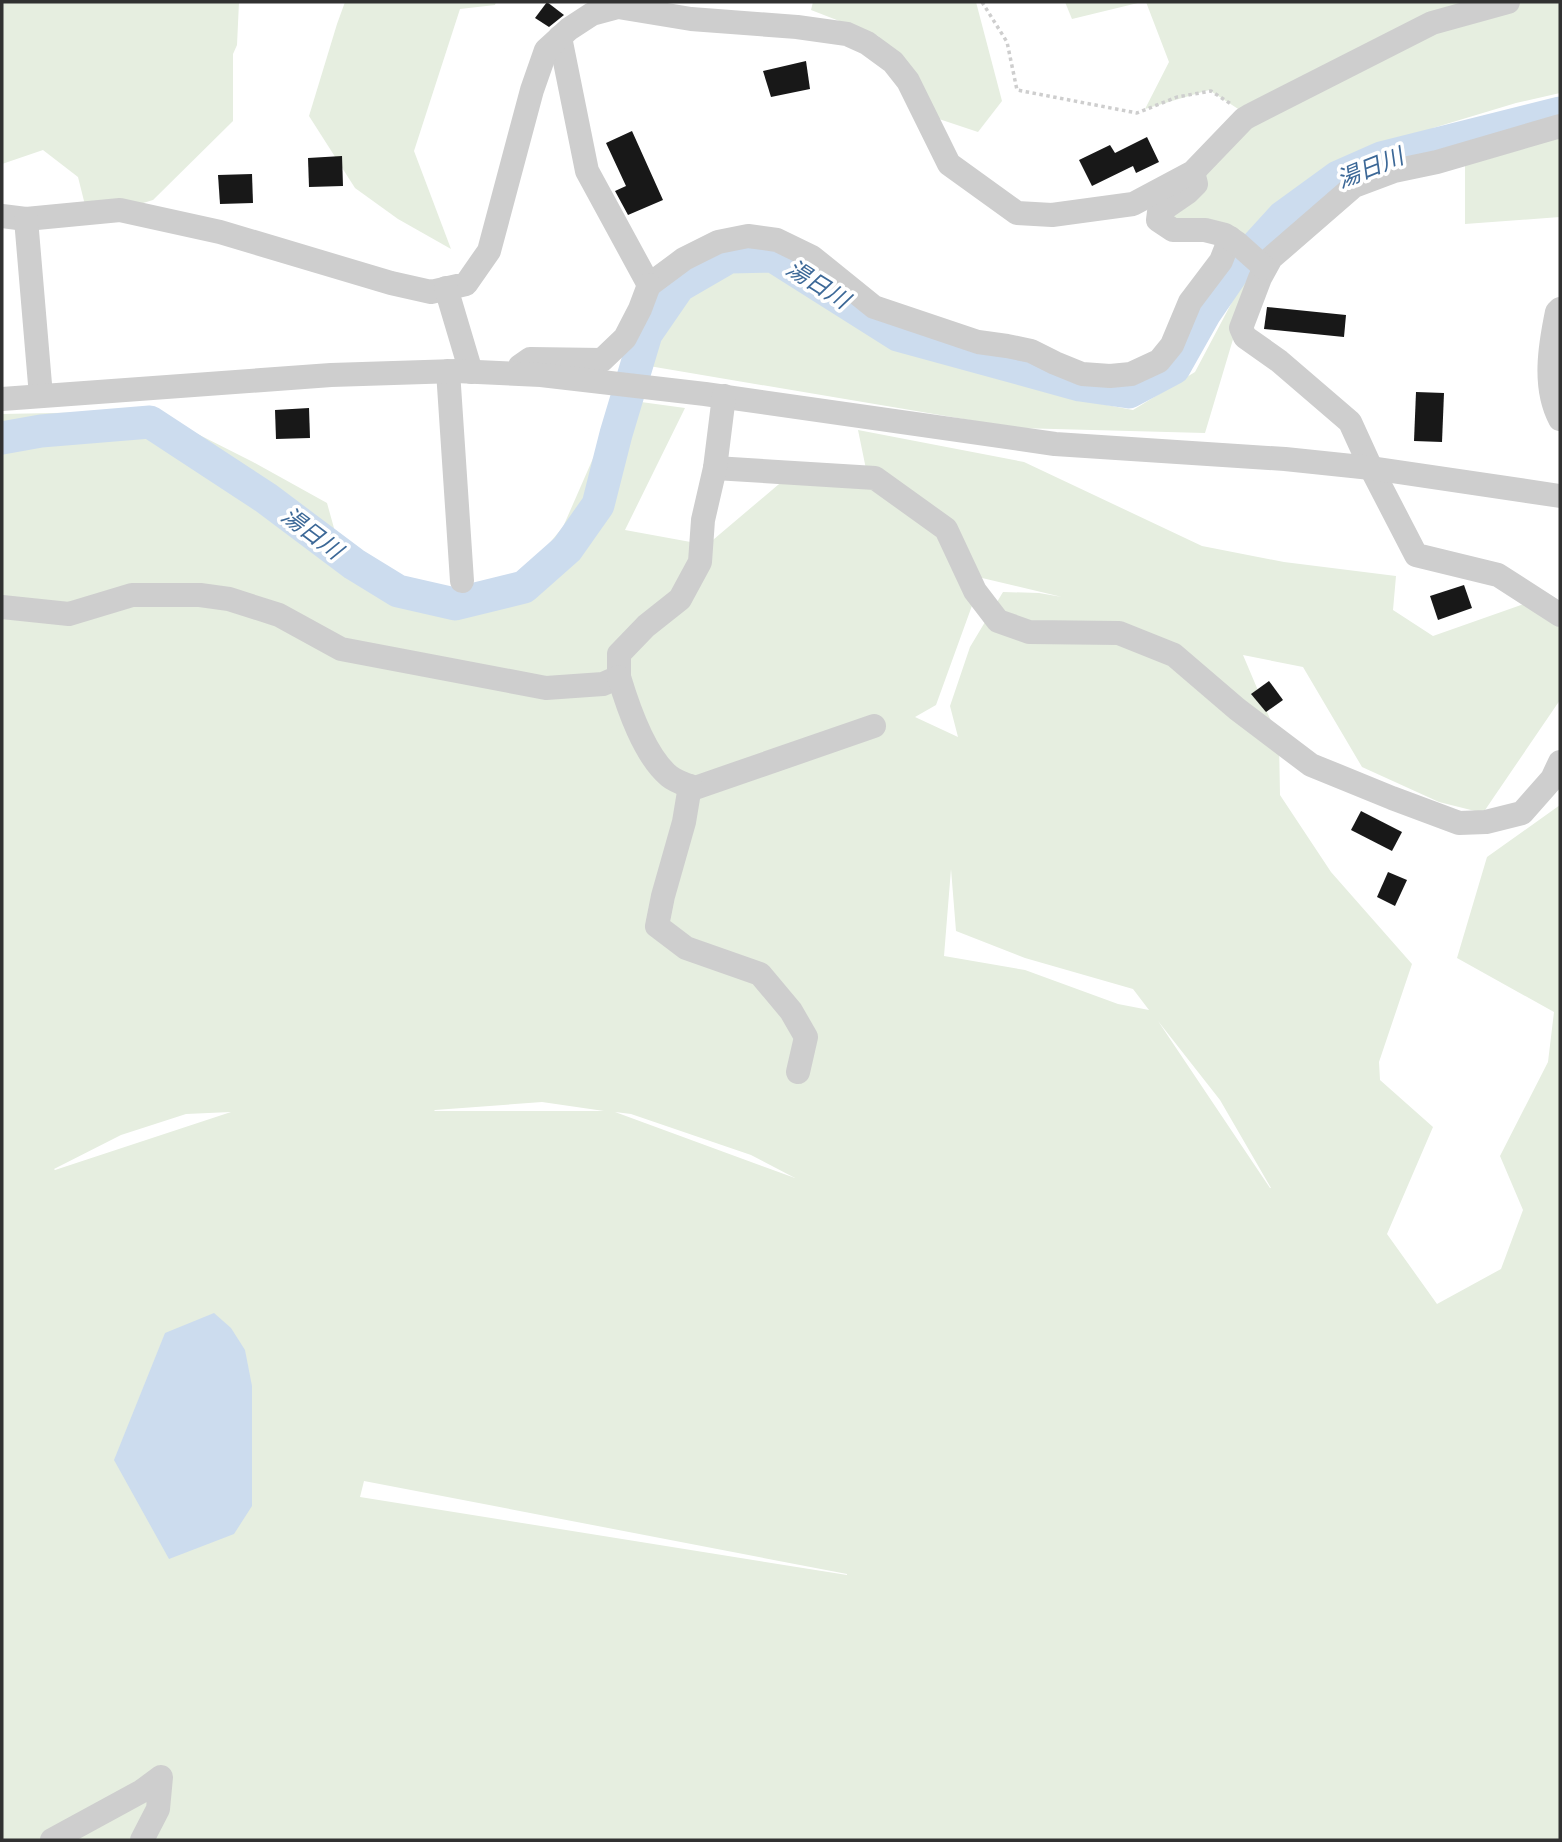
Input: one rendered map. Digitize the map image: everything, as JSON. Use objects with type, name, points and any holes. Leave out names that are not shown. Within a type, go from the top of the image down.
[{"type":"street","points":[[41,396],[14,217],[120,210],[219,232],[391,283],[431,292],[466,284],[489,251],[532,90],[546,50],[569,29],[592,14],[618,7],[691,19],[797,27],[846,34],[867,43],[893,62],[908,82],[950,164],[1017,213],[1052,215],[1133,204],[1193,172],[1244,119],[1432,23],[1508,2]]},
{"type":"street","points":[[560,37],[587,171],[649,285]]},
{"type":"street","points":[[1560,126],[1437,162],[1394,171],[1354,186],[1271,257],[1259,278],[1241,328],[1245,337],[1279,361],[1350,422],[1416,555],[1498,575],[1560,615]]},
{"type":"street","points":[[1193,172],[1196,184],[1159,212],[1158,220],[1172,230],[1205,230],[1225,235],[1265,268]]},
{"type":"street","points":[[509,374],[530,359],[603,360],[625,338],[649,285],[684,259],[718,242],[748,236],[777,240],[812,257],[874,307],[978,342],[1031,351],[1082,374],[1130,374],[1159,361],[1171,345],[1190,302],[1221,261],[1230,239]]},
{"type":"street","points":[[446,288],[460,372],[462,581]]},
{"type":"street","points":[[1560,309],[1549,349],[1551,392],[1560,419]]},
{"type":"street","points":[[2,399],[331,375],[460,372],[541,375],[715,395],[1055,444],[1285,459],[1371,468],[1560,496]]},
{"type":"street","points":[[715,395],[715,468],[703,520],[700,562],[680,599],[646,626],[619,654],[619,677],[631,715],[650,753],[670,777],[695,788],[874,726]]},
{"type":"street","points":[[715,468],[875,478],[946,529],[975,591],[998,621],[1029,632],[1119,634],[1174,655],[1237,709],[1311,765],[1459,823],[1486,822],[1522,813],[1552,779],[1560,762]]},
{"type":"street","points":[[2,607],[69,614],[132,594],[200,594],[229,599],[279,615],[341,649],[546,688],[603,684],[619,677]]},
{"type":"street","points":[[690,786],[684,822],[657,926],[686,948],[760,974],[791,1011],[806,1037],[798,1072]]},
{"type":"street","points":[[52,1840],[142,1791],[161,1777],[158,1808],[142,1840]]},
{"type":"path","points":[[982,2],[1007,42],[1017,90],[1137,113],[1177,97],[1211,91],[1233,105],[1244,119]]},
{"type":"shaded area","points":[[2,2],[239,2],[237,45],[233,54],[233,121],[153,200],[120,210],[87,213],[78,177],[43,150],[2,164]]},
{"type":"shaded area","points":[[345,2],[496,2],[495,5],[460,9],[414,151],[451,249],[398,219],[355,188],[309,116]]},
{"type":"shaded area","points":[[813,2],[976,2],[1002,101],[978,132],[939,119],[878,36],[811,10]]},
{"type":"shaded area","points":[[1065,2],[1142,2],[1072,19]]},
{"type":"shaded area","points":[[1146,2],[1560,2],[1560,93],[1433,128],[1250,245],[1166,215],[1249,116],[1209,90],[1145,109],[1169,62]]},
{"type":"shaded area","points":[[1560,128],[1560,217],[1465,224],[1465,166]]},
{"type":"shaded area","points":[[774,264],[820,299],[905,346],[1070,398],[1133,410],[1195,372],[1249,270],[1251,279],[1205,433],[1017,428],[649,366],[675,311],[716,274]]},
{"type":"shaded area","points":[[619,399],[685,408],[625,530],[707,545],[792,473],[866,469],[858,430],[1024,462],[1202,546],[1284,562],[1396,576],[1393,610],[1433,636],[1527,603],[1560,623],[1560,700],[1483,813],[1439,802],[1362,767],[1303,667],[1243,655],[1279,740],[1280,795],[1331,872],[1412,964],[1379,1062],[1380,1080],[1433,1127],[1387,1234],[1437,1304],[1501,1269],[1523,1210],[1500,1156],[1548,1062],[1554,1012],[1457,958],[1487,857],[1560,805],[1560,1840],[2,1840],[2,414],[152,411],[327,503],[339,546],[455,604],[510,590],[563,527]],"holes":[[[982,578],[1062,597],[1003,592],[970,647],[950,706],[958,737],[915,717],[936,705]],[[951,869],[956,931],[1025,958],[1133,989],[1149,1010],[1118,1004],[1025,970],[944,956]],[[1158,1021],[1220,1100],[1270,1188]],[[542,1102],[604,1111],[434,1111]],[[231,1112],[54,1169],[121,1135],[186,1114]],[[615,1112],[631,1114],[751,1155],[795,1178]],[[364,1481],[847,1575],[360,1497]]]},
{"type":"water","points":[[214,1313],[231,1328],[245,1350],[252,1386],[252,1506],[234,1534],[169,1559],[114,1460],[165,1333]]},
{"type":"building","points":[[547,2],[564,15],[549,27],[535,18]]},
{"type":"building","points":[[806,61],[810,89],[771,97],[763,71]]},
{"type":"building","points":[[632,131],[663,200],[628,215],[615,191],[626,186],[606,143]]},
{"type":"building","points":[[1147,137],[1159,162],[1136,173],[1133,166],[1092,186],[1079,160],[1110,145],[1115,153]]},
{"type":"building","points":[[342,156],[343,186],[309,187],[308,158]]},
{"type":"building","points":[[252,174],[253,203],[220,204],[218,175]]},
{"type":"building","points":[[1267,307],[1346,315],[1344,337],[1264,329]]},
{"type":"building","points":[[1416,392],[1444,393],[1442,442],[1414,441]]},
{"type":"building","points":[[309,408],[310,438],[276,439],[275,410]]},
{"type":"building","points":[[1464,585],[1472,608],[1438,620],[1430,596]]},
{"type":"building","points":[[1269,681],[1283,700],[1266,712],[1251,694]]},
{"type":"building","points":[[1361,811],[1402,832],[1392,851],[1351,830]]},
{"type":"building","points":[[1388,872],[1407,880],[1395,906],[1377,897]]},
{"type":"waterway","name":"湯日川","points":[[2,438],[41,431],[150,422],[266,498],[354,564],[398,591],[455,604],[524,587],[567,549],[598,505],[646,334],[679,286],[729,257],[773,256],[898,335],[1080,385],[1129,392],[1174,368],[1205,313],[1233,272],[1283,217],[1338,177],[1381,158],[1560,113]]},
{"type":"waterway","name":"湯日川","points":[[2,434],[41,431]]}]
